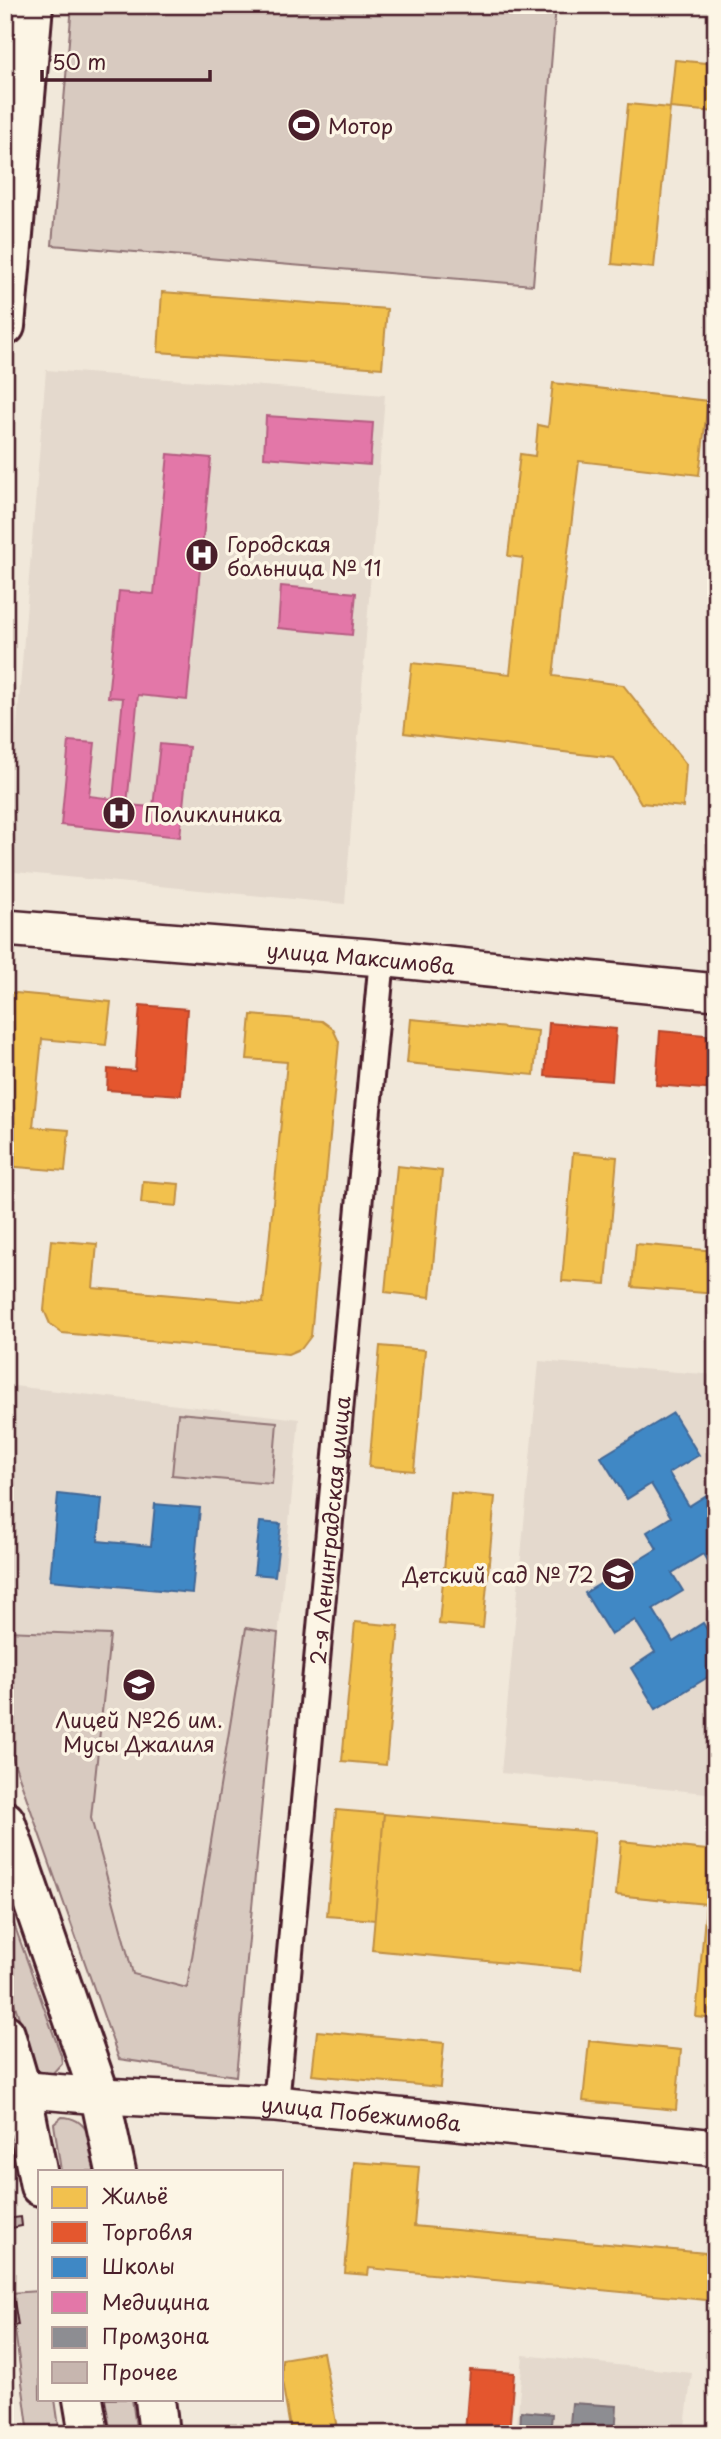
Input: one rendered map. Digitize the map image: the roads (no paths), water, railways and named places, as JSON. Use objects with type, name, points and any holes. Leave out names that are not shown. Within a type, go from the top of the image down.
[{"type":"main road","points":[[5,326],[9,247],[33,5]]},
{"type":"main road","name":"улица Максимова","points":[[5,928],[382,958],[716,992]]},
{"type":"main road","points":[[5,1821],[100,2096],[116,2170]]},
{"type":"main road","points":[[5,2035],[13,2088],[38,2179]]},
{"type":"main road","name":"улица Побежимова","points":[[13,2088],[100,2096],[276,2104],[716,2148]]},
{"type":"main road","points":[[83,2400],[89,2434]]},
{"type":"main road","points":[[155,2400],[159,2434]]},
{"type":"street","name":"2-я Ленинградская улица","points":[[276,2104],[382,958]]},
{"type":"place","name":"Мотор","points":[[304,125]]},
{"type":"place","name":"Городская больница № 11","points":[[202,555]]},
{"type":"place","name":"Поликлиника","points":[[119,813]]},
{"type":"place","name":"Детский сад № 72","points":[[618,1574]]},
{"type":"place","name":"Лицей №26 им. Мусы Джалиля","points":[[139,1685]]}]
